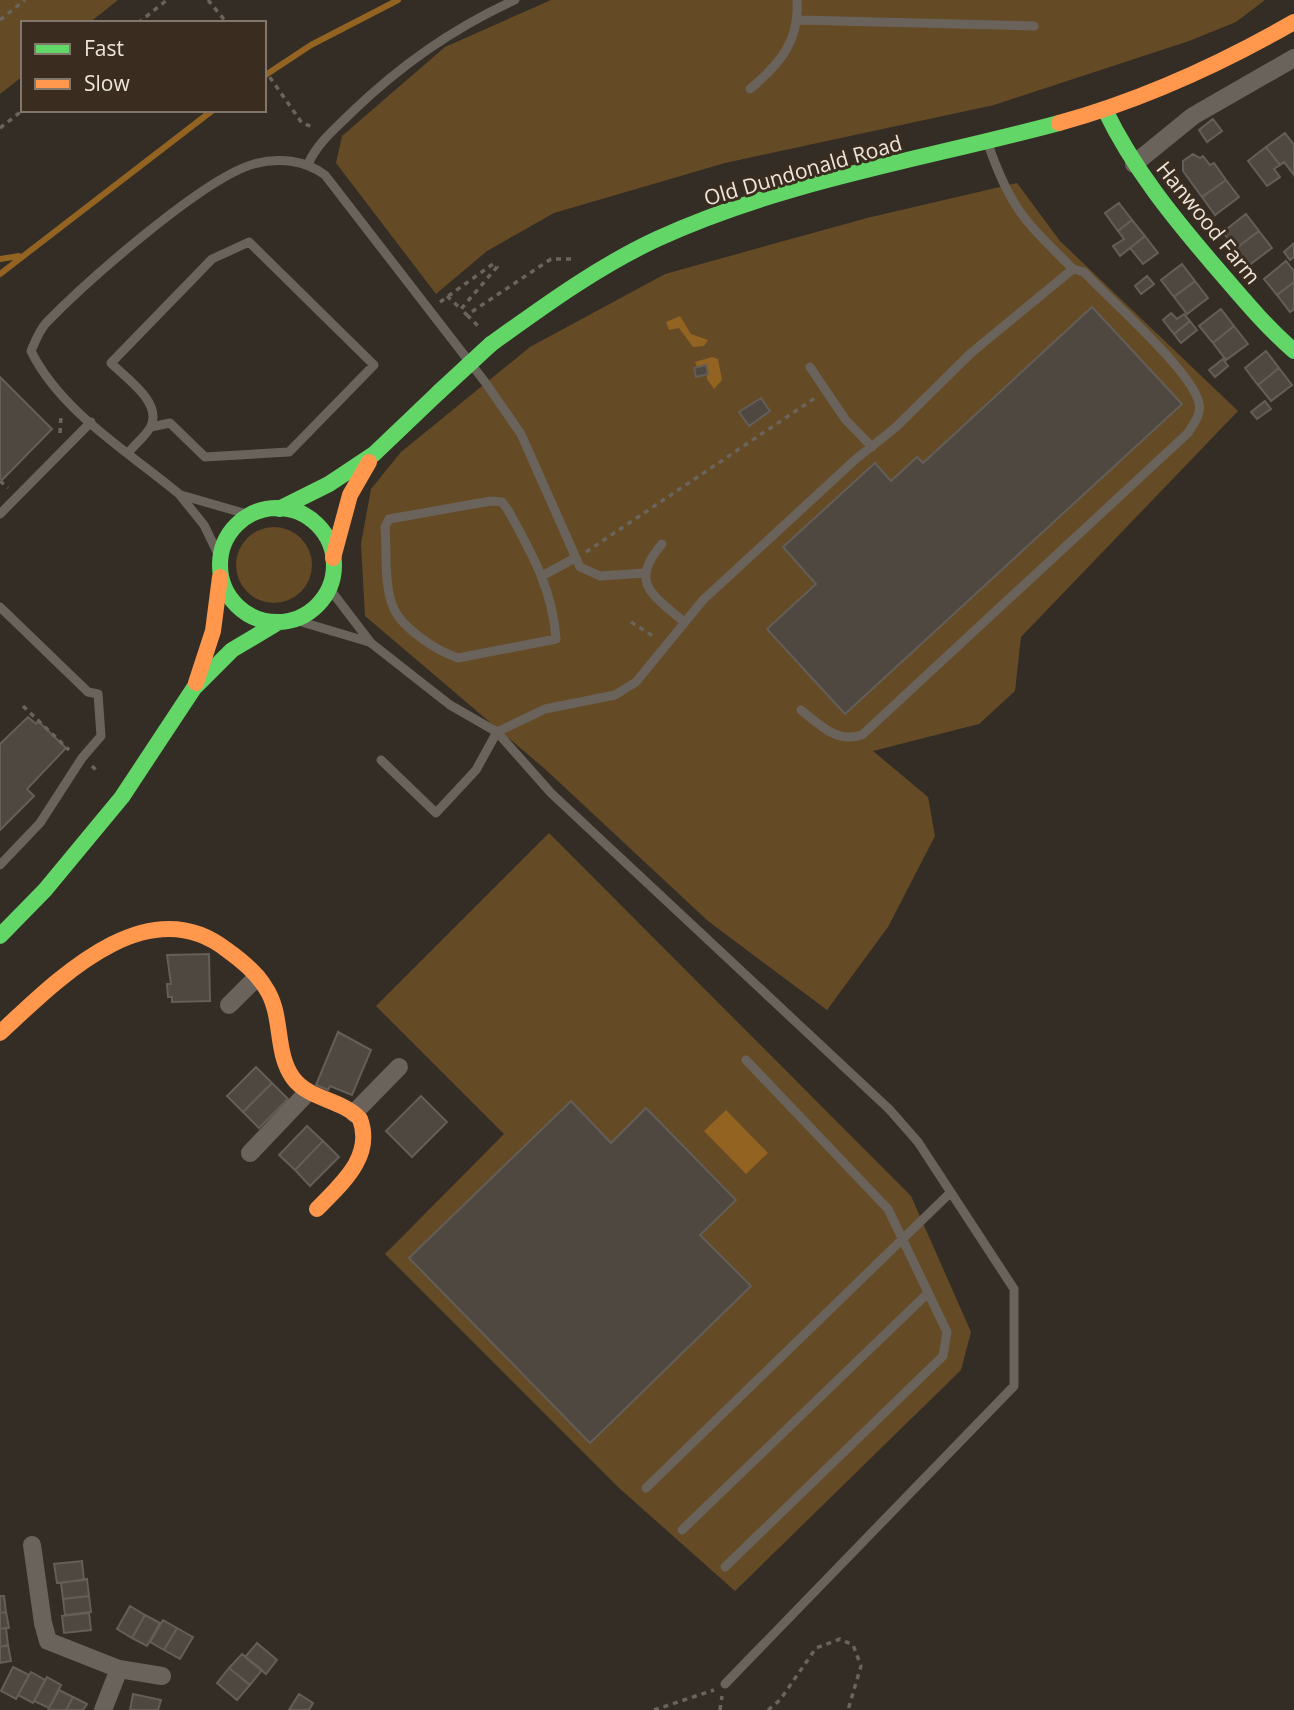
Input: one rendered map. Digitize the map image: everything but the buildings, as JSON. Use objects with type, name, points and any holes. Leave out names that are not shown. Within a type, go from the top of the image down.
[{"type":"street","points":[[1278,32],[1294,8]]},
{"type":"street","name":"Old Dundonald Road","points":[[279,509],[329,484],[374,454],[491,344],[562,293],[623,257],[679,230],[764,200],[1105,110],[1230,58],[1294,22]]},
{"type":"street","points":[[1134,164],[1193,116],[1294,58]]},
{"type":"street","name":"Hanwood Farm","points":[[1105,110],[1134,164],[1180,226],[1269,331],[1294,351]]},
{"type":"street","name":"Old Dundonald Road","points":[[333,558],[350,495],[374,454]]},
{"type":"street","points":[[0,936],[45,890],[122,797],[194,688],[232,650],[318,605],[329,588],[333,558],[329,542],[314,522],[302,514],[279,509],[250,515],[231,531],[220,558],[213,631],[194,688]]},
{"type":"street","points":[[220,577],[226,592],[243,612],[259,620],[287,621]]},
{"type":"street","points":[[0,1033],[61,977],[120,938],[145,929],[177,928],[217,938],[267,989],[274,1007],[288,1071],[296,1085],[354,1113],[364,1128],[364,1145],[354,1170],[317,1209]]},
{"type":"street","points":[[229,1005],[257,977]]},
{"type":"street","points":[[354,1113],[399,1067]]},
{"type":"street","points":[[250,1153],[308,1092]]},
{"type":"street","points":[[32,1545],[48,1641],[119,1669],[162,1676]]},
{"type":"street","points":[[103,1710],[119,1669]]},
{"type":"lane","points":[[308,164],[322,141],[393,72],[434,42],[515,0]]},
{"type":"lane","points":[[750,89],[786,53],[798,20],[797,0]]},
{"type":"lane","points":[[798,20],[1034,26]]},
{"type":"lane","points":[[802,710],[835,736],[848,739],[862,736],[1188,433],[1199,415],[1199,402],[1181,373],[1084,272],[1073,269],[1033,231],[1014,207],[1000,181],[987,142]]},
{"type":"lane","points":[[220,558],[204,525],[179,494],[68,401],[40,369],[32,351],[44,325],[174,213],[220,181],[252,164],[270,160],[308,164],[325,175],[430,309],[521,434],[580,567],[600,576],[645,573]]},
{"type":"lane","points":[[249,242],[374,365],[289,452],[205,457],[170,423],[111,363],[212,258],[249,242]]},
{"type":"lane","points":[[381,760],[436,813],[476,769],[497,732],[545,709],[615,695],[635,682],[703,600],[895,428],[971,353],[1073,269]]},
{"type":"lane","points":[[810,367],[845,419],[872,447]]},
{"type":"lane","points":[[129,452],[151,427],[154,414],[152,404]]},
{"type":"lane","points":[[0,514],[91,422]]},
{"type":"lane","points":[[151,427],[170,423]]},
{"type":"lane","points":[[179,494],[250,515]]},
{"type":"lane","points":[[491,500],[502,502],[542,576],[554,609],[556,639],[458,658],[444,653],[401,620],[391,604],[385,527],[389,519],[491,500]]},
{"type":"lane","points":[[662,544],[648,561],[645,573],[649,589],[684,622]]},
{"type":"lane","points":[[542,576],[575,558]]},
{"type":"lane","points":[[329,588],[371,643],[450,705],[497,732],[551,793],[889,1109],[918,1142],[1014,1289],[1014,1387],[724,1684]]},
{"type":"lane","points":[[0,607],[88,692],[98,694],[101,736],[82,758],[40,823],[0,864]]},
{"type":"lane","points":[[287,621],[371,643]]},
{"type":"lane","points":[[725,1567],[943,1356],[947,1332],[888,1209],[746,1060]]},
{"type":"lane","points":[[646,1488],[950,1193]]},
{"type":"lane","points":[[682,1530],[928,1293]]},
{"type":"path","points":[[0,20],[25,0]]},
{"type":"path","points":[[141,21],[167,0]]},
{"type":"path","points":[[208,0],[225,21]]},
{"type":"path","points":[[266,72],[302,123]]},
{"type":"path","points":[[0,128],[21,112]]},
{"type":"path","points":[[447,296],[467,315],[551,259],[575,258]]},
{"type":"path","points":[[430,309],[494,264],[498,267],[461,309]]},
{"type":"path","points":[[566,538],[577,536],[584,554],[826,391]]},
{"type":"path","points":[[56,440],[61,431],[60,410],[68,401]]},
{"type":"path","points":[[0,496],[17,479]]},
{"type":"path","points":[[0,481],[4,485]]},
{"type":"path","points":[[631,622],[666,646]]},
{"type":"path","points":[[23,706],[68,747],[70,753]]},
{"type":"path","points":[[90,764],[99,773]]},
{"type":"path","points":[[768,1710],[780,1700],[816,1648],[840,1639],[853,1644],[861,1666],[848,1710]]},
{"type":"path","points":[[654,1710],[704,1695],[724,1684]]},
{"type":"shaded area","points":[[0,0],[118,0],[92,21],[21,21],[21,78],[0,94]]},
{"type":"shaded area","points":[[551,0],[1265,0],[1236,22],[1189,41],[994,105],[725,163],[554,213],[487,251],[436,294],[336,163],[342,136],[445,47]]},
{"type":"shaded area","points":[[1017,183],[1060,241],[1238,411],[1021,637],[1015,691],[979,724],[873,751],[928,797],[935,836],[888,927],[827,1010],[708,921],[545,769],[365,616],[361,544],[371,489],[401,452],[530,347],[665,274],[867,218]]},
{"type":"shaded area","points":[[680,316],[691,334],[708,340],[704,346],[693,347],[679,328],[669,330],[666,322]]},
{"type":"shaded area","points":[[712,357],[718,359],[722,380],[714,389],[707,379],[706,365],[697,367],[695,362]]},
{"type":"shaded area","points":[[274,527],[288,530],[301,538],[309,551],[312,565],[309,579],[301,592],[288,600],[274,603],[260,600],[247,592],[239,579],[236,565],[239,551],[247,538],[260,530]]},
{"type":"shaded area","points":[[549,833],[911,1196],[971,1332],[961,1370],[735,1591],[619,1488],[385,1254],[504,1134],[376,1006]]},
{"type":"shaded area","points":[[726,1110],[768,1153],[746,1174],[704,1131]]},
{"type":"waterway","points":[[266,75],[311,45],[398,0]]},
{"type":"waterway","points":[[0,274],[210,112]]},
{"type":"waterway","points":[[0,259],[19,256]]},
{"type":"traffic: fast","points":[[1105,110],[1128,152],[1168,209],[1252,309],[1294,351]]},
{"type":"traffic: fast","points":[[491,344],[613,262],[657,239],[705,219],[804,186],[1059,123]]},
{"type":"traffic: fast","points":[[439,392],[491,344]]},
{"type":"traffic: fast","points":[[279,509],[329,484],[374,454],[439,392]]},
{"type":"traffic: fast","points":[[277,508],[299,512],[317,525],[330,543],[334,565],[330,587],[317,605],[299,618],[277,622],[255,618],[237,605],[224,587],[220,565],[224,543],[237,525],[255,512],[277,508]]},
{"type":"traffic: fast","points":[[0,936],[45,890],[122,797],[194,688],[232,650],[279,622]]},
{"type":"traffic: slow","points":[[1059,123],[1120,104],[1180,80],[1294,22]]},
{"type":"traffic: slow","points":[[333,558],[350,495],[369,462]]},
{"type":"traffic: slow","points":[[196,683],[213,631],[220,577]]},
{"type":"traffic: slow","points":[[0,1033],[48,989],[105,948],[135,935],[166,929],[197,933],[243,962],[261,982],[275,1009],[283,1057],[293,1078],[308,1091],[344,1107],[360,1119],[363,1146],[359,1158],[345,1180],[317,1209]]}]
